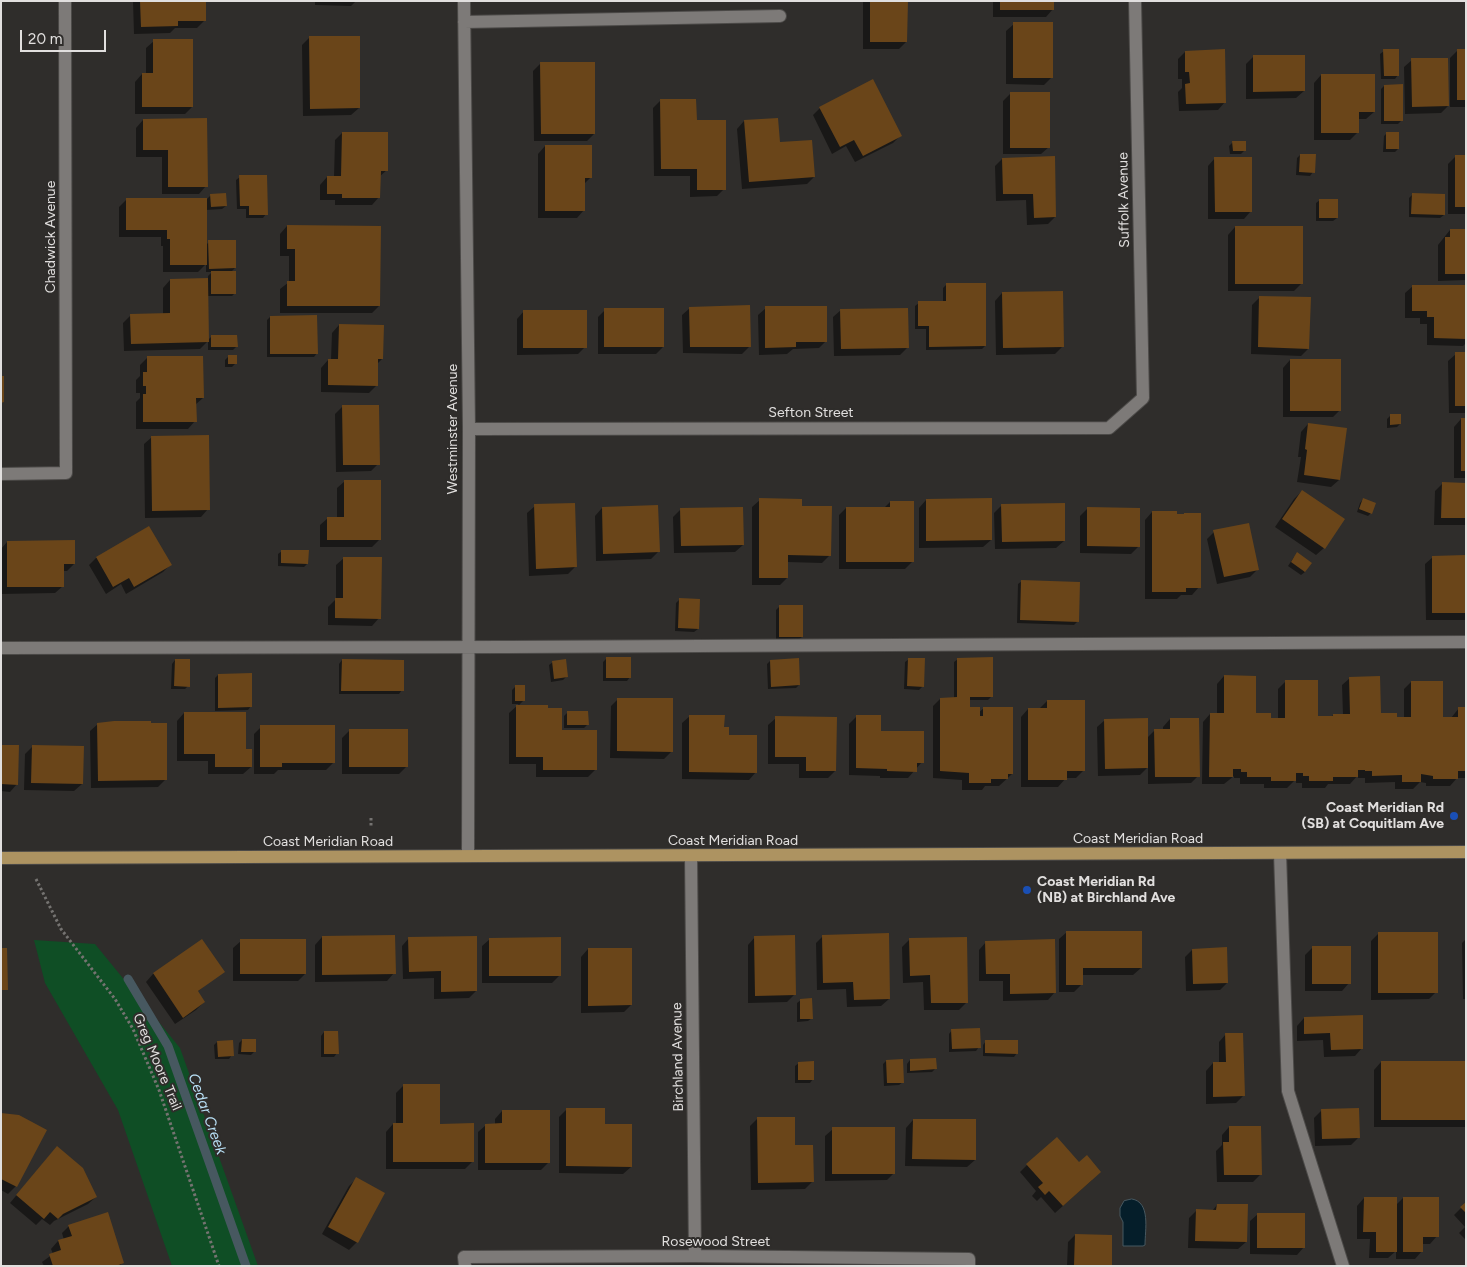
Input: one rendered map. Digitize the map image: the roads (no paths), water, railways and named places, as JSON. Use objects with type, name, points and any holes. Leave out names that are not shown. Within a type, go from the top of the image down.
[{"type":"main road","name":"Coast Meridian Road","points":[[1,858],[1466,852]]},
{"type":"street","name":"Chadwick Avenue","points":[[1,474],[66,473],[65,1]]},
{"type":"street","name":"Westminster Avenue","points":[[464,1],[469,429],[468,856]]},
{"type":"street","name":"Suffolk Avenue","points":[[1135,1],[1143,398]]},
{"type":"street","points":[[464,22],[780,16]]},
{"type":"street","name":"Sefton Street","points":[[469,429],[1108,428],[1143,398]]},
{"type":"street","points":[[1,648],[1466,642]]},
{"type":"street","points":[[1280,853],[1288,1091],[1343,1266]]},
{"type":"street","name":"Birchland Avenue","points":[[691,856],[695,1256]]},
{"type":"street","name":"Rosewood Street","points":[[464,1262],[695,1256],[969,1263]]},
{"type":"water","points":[[1132,1199],[1142,1205],[1146,1218],[1145,1245],[1143,1246],[1123,1246],[1123,1222],[1120,1216],[1120,1208],[1124,1201]]},
{"type":"waterway","name":"Cedar Creek","points":[[128,979],[168,1046],[246,1266]]},
{"type":"place","name":"Coast Meridian Rd (SB) at Coquitlam Ave","points":[[1454,816]]},
{"type":"place","name":"Coast Meridian Rd (NB) at Birchland Ave","points":[[1027,890]]}]
